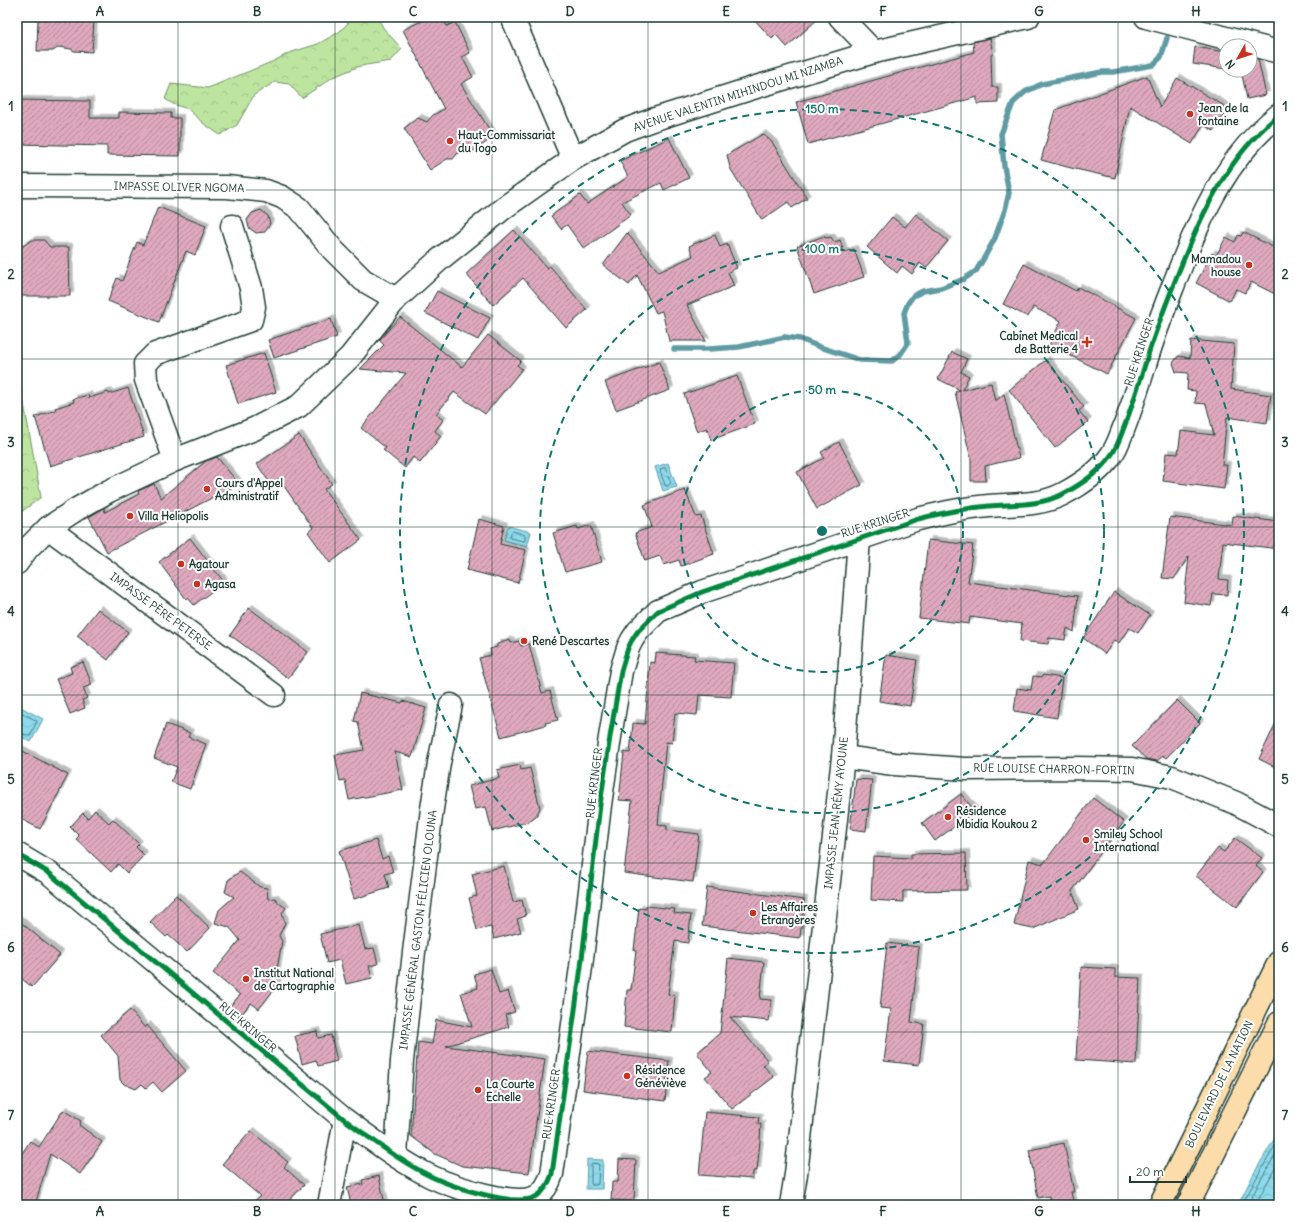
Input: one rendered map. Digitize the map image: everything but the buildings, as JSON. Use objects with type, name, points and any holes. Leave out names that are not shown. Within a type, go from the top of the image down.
[{"type":"main road","name":"BOULEVARD DE LA NATION","points":[[1160,1205],[1279,962]]},
{"type":"main road","points":[[1188,1205],[1279,1023]]},
{"type":"street","points":[[512,17],[573,159]]},
{"type":"street","points":[[840,17],[874,52]]},
{"type":"street","name":"AVENUE VALENTIN MIHINDOU MI NZAMBA","points":[[17,563],[26,548],[48,528],[77,509],[174,460],[254,428],[299,406],[350,357],[396,299],[439,260],[505,206],[573,159],[625,130],[751,88],[874,52],[1028,17]]},
{"type":"street","points":[[1146,17],[1279,52]]},
{"type":"street","name":"RUE KRINGER","points":[[17,854],[55,878],[345,1120],[396,1156],[432,1177],[510,1202],[528,1200],[536,1197],[546,1186],[552,1174],[581,967],[600,805],[613,717],[621,671],[632,640],[658,612],[675,603],[746,576],[904,524],[949,512],[990,506],[1037,503],[1062,495],[1080,485],[1094,474],[1112,454],[1120,436],[1132,407],[1149,352],[1172,289],[1196,230],[1229,169],[1258,134],[1279,115]]},
{"type":"street","name":"IMPASSE OLIVER NGOMA","points":[[17,186],[227,187],[266,191],[282,197],[298,208],[333,250],[363,280],[396,299]]},
{"type":"street","points":[[174,460],[146,380],[145,364],[155,354],[251,320],[254,307],[251,288],[232,226]]},
{"type":"street","name":"IMPASSE PÈRE PETERSE","points":[[48,528],[274,695]]},
{"type":"street","name":"IMPASSE JEAN-RÉMY AYOUNE","points":[[791,1205],[796,1174],[843,757],[860,539]]},
{"type":"street","name":"IMPASSE GÉNÉRAL GASTON FÉLICIEN OLOUNA","points":[[396,1156],[402,1061],[414,952],[436,786],[451,705]]},
{"type":"street","name":"RUE LOUISE CHARRON-FORTIN","points":[[843,757],[894,764],[965,768],[1132,769],[1172,777],[1236,803],[1279,826]]},
{"type":"street","points":[[329,1205],[345,1120]]},
{"type":"green space","points":[[349,17],[377,17],[384,29],[402,49],[391,61],[360,66],[333,77],[302,98],[289,84],[275,82],[254,95],[237,125],[220,135],[203,123],[188,109],[173,104],[165,99],[171,84],[208,88],[274,61],[289,53],[318,44],[339,32],[348,23]]},
{"type":"green space","points":[[17,365],[41,497],[20,513],[17,510]]},
{"type":"water","points":[[668,463],[677,487],[663,491],[655,467]]},
{"type":"water","points":[[508,526],[531,532],[527,547],[504,540]]},
{"type":"water","points":[[17,705],[43,719],[31,742],[17,735]]},
{"type":"water","points":[[1279,1131],[1279,1205],[1238,1205],[1253,1175]]},
{"type":"water","points":[[587,1159],[603,1160],[602,1189],[586,1189]]},
{"type":"waterway","points":[[674,349],[739,347],[785,337],[800,339],[860,360],[892,361],[900,355],[908,343],[904,313],[913,296],[923,291],[941,288],[964,279],[976,271],[995,238],[1005,210],[1009,193],[1004,166],[1001,134],[1013,103],[1025,92],[1042,84],[1102,72],[1113,72],[1153,65],[1161,57],[1167,38]]},
{"type":"cycle path","points":[[17,854],[49,873],[345,1120],[398,1158],[432,1177],[454,1186],[484,1195],[515,1200],[528,1199],[537,1196],[550,1181],[552,1174],[581,967],[600,805],[610,737],[621,671],[628,648],[638,631],[658,611],[702,592],[918,519],[971,508],[1027,504],[1045,501],[1063,494],[1090,477],[1107,460],[1114,451],[1118,442],[1130,411],[1151,345],[1186,254],[1206,210],[1230,168],[1244,149],[1279,115]]},
{"type":"place","name":"Jean de la fontaine","points":[[1190,114]]},
{"type":"place","name":"Haut-Commissariat du Togo","points":[[450,141]]},
{"type":"place","name":"Mamadou house","points":[[1249,265]]},
{"type":"place","name":"Cabinet Medical de Batterie 4","points":[[1087,342]]},
{"type":"place","name":"Cours d'Appel Administratif","points":[[207,489]]},
{"type":"place","name":"Villa Heliopolis","points":[[130,516]]},
{"type":"place","name":"Agatour","points":[[181,564]]},
{"type":"place","name":"Agasa","points":[[197,584]]},
{"type":"place","name":"René Descartes","points":[[524,641]]},
{"type":"place","name":"Résidence Mbidia Koukou 2","points":[[948,817]]},
{"type":"place","name":"Smiley School International","points":[[1086,840]]},
{"type":"place","name":"Les Affaires Etrangères","points":[[753,913]]},
{"type":"place","name":"Institut National de Cartographie","points":[[246,979]]},
{"type":"place","name":"Résidence Généviève","points":[[627,1076]]},
{"type":"place","name":"La Courte Echelle","points":[[478,1090]]}]
